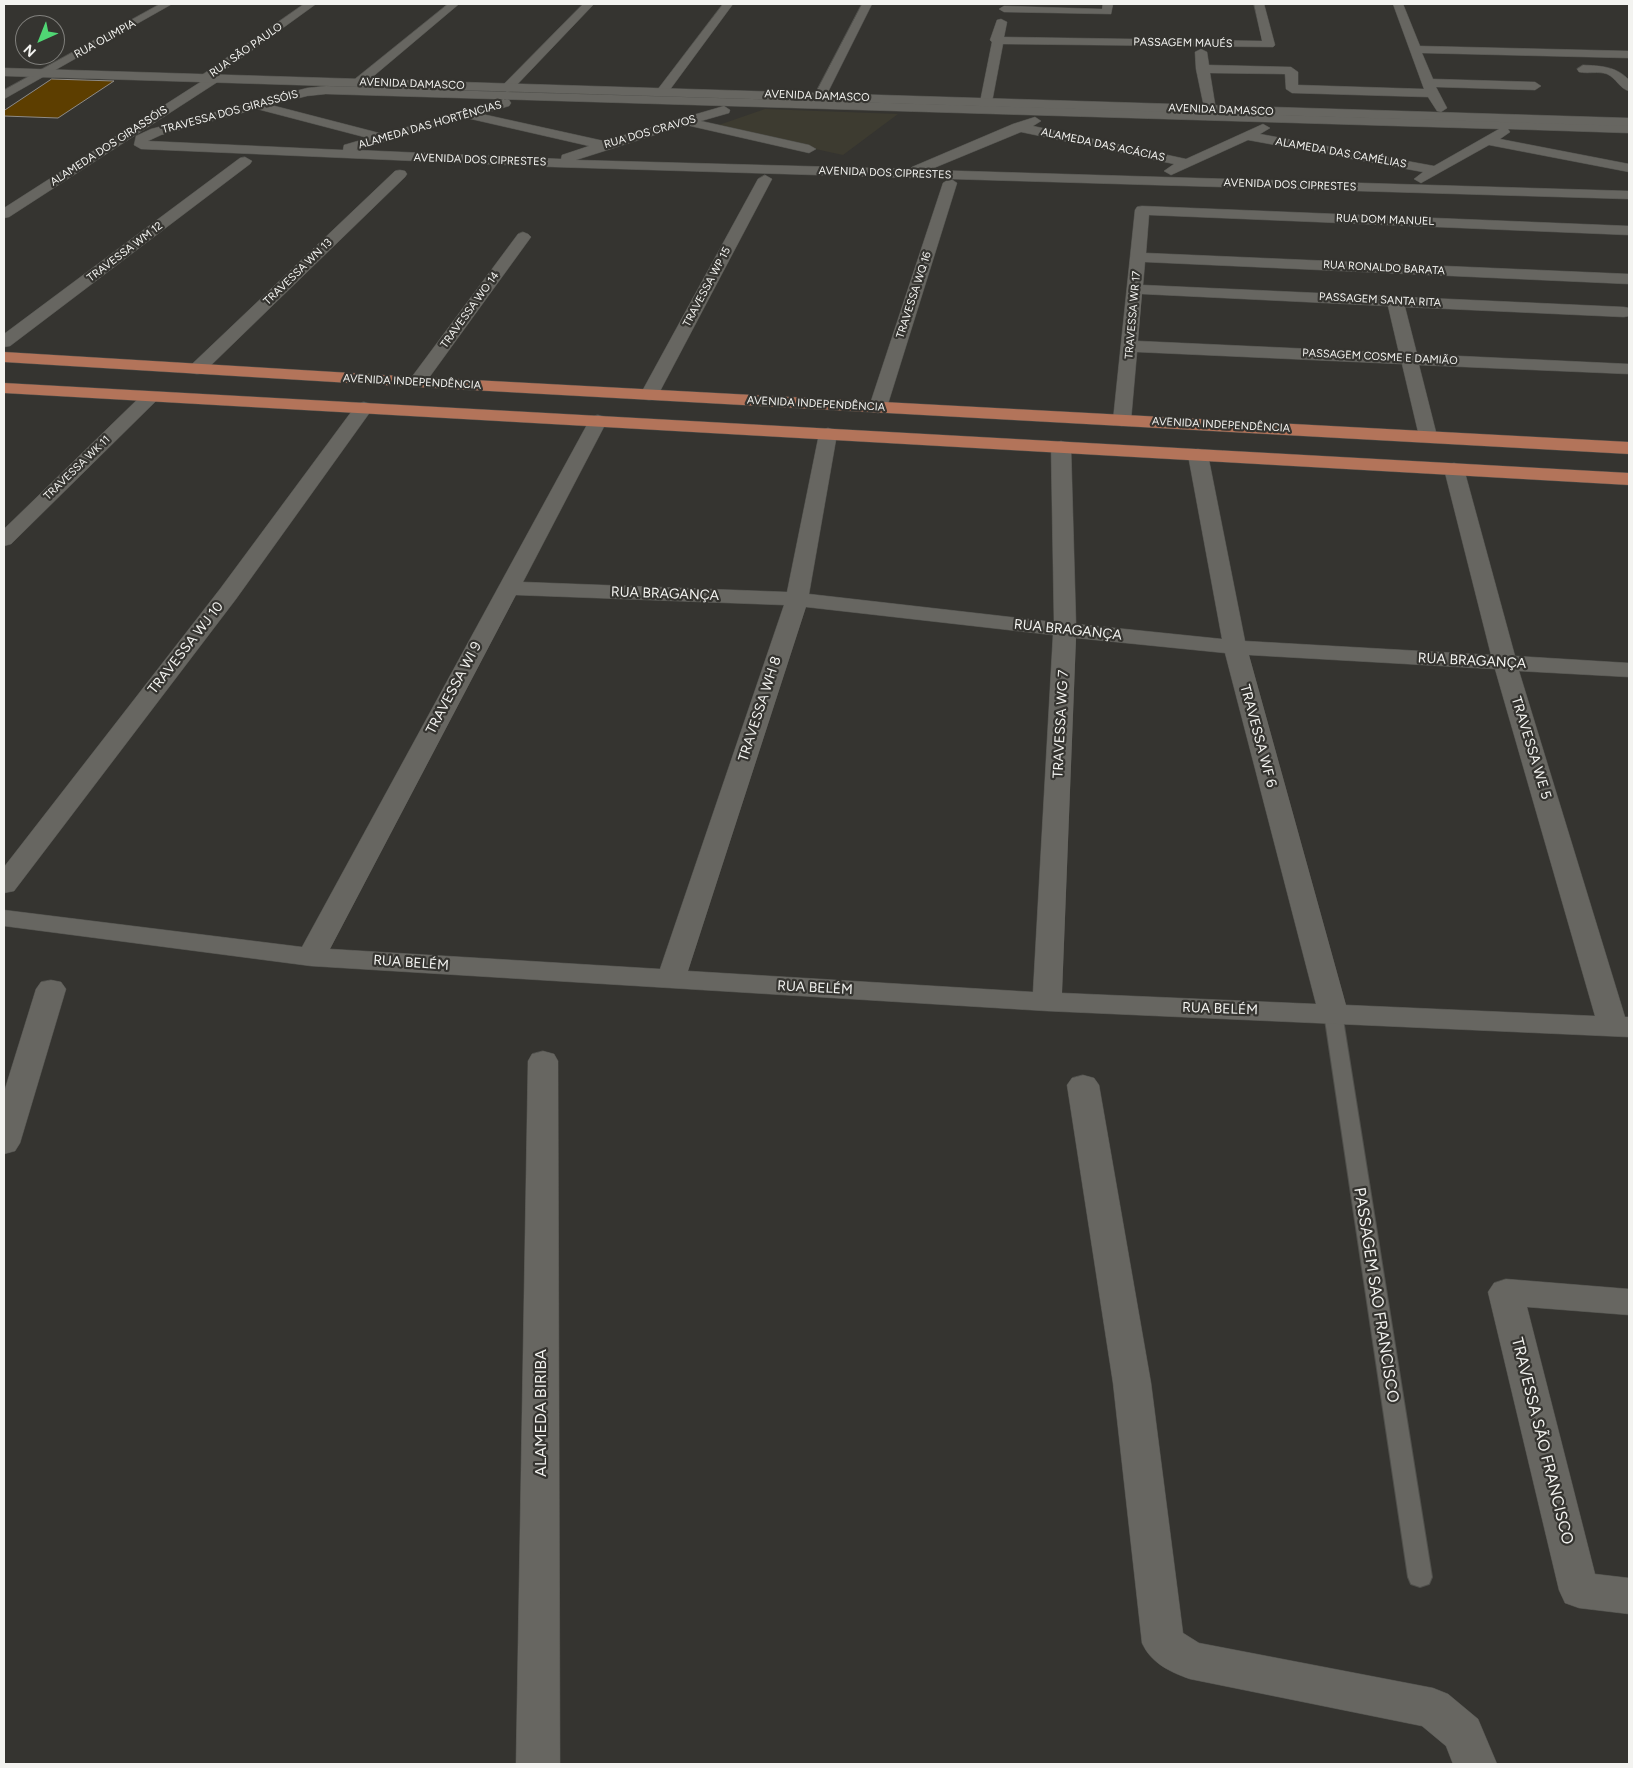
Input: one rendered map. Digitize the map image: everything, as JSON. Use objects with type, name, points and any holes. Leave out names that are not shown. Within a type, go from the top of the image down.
[{"type":"main road","name":"AVENIDA INDEPENDÊNCIA","points":[[4,357],[649,395],[1629,448]]},
{"type":"main road","points":[[4,388],[1629,479]]},
{"type":"street","name":"RUA OLIMPIA","points":[[4,95],[167,4]]},
{"type":"street","name":"RUA SÃO PAULO","points":[[210,78],[311,4]]},
{"type":"street","points":[[360,82],[454,4]]},
{"type":"street","points":[[507,88],[590,4]]},
{"type":"street","points":[[662,92],[728,4]]},
{"type":"street","points":[[820,96],[867,4]]},
{"type":"street","name":"PASSAGEM MAUÉS","points":[[996,40],[1269,45],[1259,4]]},
{"type":"street","points":[[1398,4],[1431,88],[1445,116]]},
{"type":"street","points":[[986,102],[996,40],[1005,6],[1107,8]]},
{"type":"street","points":[[1200,44],[1202,68],[1210,110]]},
{"type":"street","points":[[1416,48],[1629,55]]},
{"type":"street","points":[[1202,68],[1287,70],[1292,72],[1292,89],[1535,86]]},
{"type":"street","points":[[1574,69],[1603,70],[1618,73],[1629,87]]},
{"type":"street","name":"AVENIDA DAMASCO","points":[[4,72],[1629,122]]},
{"type":"street","name":"ALAMEDA DOS GIRASSÓIS","points":[[4,214],[210,78]]},
{"type":"street","name":"AVENIDA DAMASCO","points":[[326,90],[1629,129]]},
{"type":"street","name":"TRAVESSA DOS GIRASSÓIS","points":[[141,144],[141,138],[156,132],[307,92],[326,90]]},
{"type":"street","name":"ALAMEDA DAS HORTÊNCIAS","points":[[331,154],[530,96]]},
{"type":"street","name":"RUA DOS CRAVOS","points":[[554,163],[604,145],[747,104]]},
{"type":"street","points":[[256,106],[382,138]]},
{"type":"street","points":[[909,173],[1018,127],[1062,111]]},
{"type":"street","points":[[468,114],[604,145]]},
{"type":"street","points":[[1154,180],[1285,118]]},
{"type":"street","points":[[685,122],[809,149]]},
{"type":"street","points":[[1403,190],[1515,125]]},
{"type":"street","name":"ALAMEDA DAS ACÁCIAS","points":[[1018,127],[1187,163]]},
{"type":"street","name":"ALAMEDA DAS CAMÉLIAS","points":[[1247,136],[1435,170]]},
{"type":"street","points":[[1487,141],[1629,168]]},
{"type":"street","name":"AVENIDA DOS CIPRESTES","points":[[141,144],[554,163],[1154,180],[1403,190],[1629,195]]},
{"type":"street","name":"TRAVESSA WM 12","points":[[4,342],[245,161]]},
{"type":"street","name":"TRAVESSA WN 13","points":[[197,369],[400,174]]},
{"type":"street","name":"TRAVESSA WP 15","points":[[649,395],[765,180]]},
{"type":"street","name":"TRAVESSA WQ 16","points":[[878,407],[950,183]]},
{"type":"street","name":"RUA DOM MANUEL","points":[[1142,210],[1629,230]]},
{"type":"street","name":"TRAVESSA WR 17","points":[[1122,420],[1142,210]]},
{"type":"street","name":"TRAVESSA WO 14","points":[[417,382],[523,237]]},
{"type":"street","name":"RUA RONALDO BARATA","points":[[1138,257],[1629,279]]},
{"type":"street","name":"PASSAGEM SANTA RITA","points":[[1135,289],[1624,312]]},
{"type":"street","points":[[1395,301],[1428,436]]},
{"type":"street","name":"PASSAGEM COSME E DAMIÃO","points":[[1130,346],[1629,369]]},
{"type":"street","name":"TRAVESSA WK 11","points":[[4,540],[150,397]]},
{"type":"street","name":"TRAVESSA WJ 10","points":[[4,885],[228,594],[364,408]]},
{"type":"street","name":"TRAVESSA WI 9","points":[[311,957],[598,421]]},
{"type":"street","name":"TRAVESSA WH 8","points":[[671,979],[797,599],[828,434]]},
{"type":"street","name":"TRAVESSA WG 7","points":[[1047,1002],[1065,630],[1061,447]]},
{"type":"street","name":"TRAVESSA WF 6","points":[[1198,455],[1234,647],[1333,1014]]},
{"type":"street","name":"TRAVESSA WE 5","points":[[1454,469],[1506,664],[1621,1026]]},
{"type":"street","name":"RUA BRAGANÇA","points":[[507,588],[797,599],[1065,630],[1234,647],[1629,670]]},
{"type":"street","name":"RUA BELÉM","points":[[4,918],[311,957],[1047,1002],[1621,1026]]},
{"type":"street","points":[[4,1143],[51,989]]},
{"type":"street","name":"ALAMEDA BIRIBA","points":[[538,1764],[543,1061]]},
{"type":"street","points":[[1083,1086],[1132,1383],[1163,1643],[1190,1660],[1433,1708],[1463,1733],[1475,1764]]},
{"type":"street","name":"TRAVESSA SÃO FRANCISCO","points":[[1629,1302],[1506,1292],[1579,1590],[1629,1596]]},
{"type":"lane","name":"PASSAGEM SAO FRANCISCO","points":[[1333,1014],[1420,1577]]},
{"type":"shaded area","points":[[765,109],[898,114],[843,155],[713,127]]},
{"type":"building","points":[[52,79],[114,81],[58,118],[4,116],[4,111]]}]
